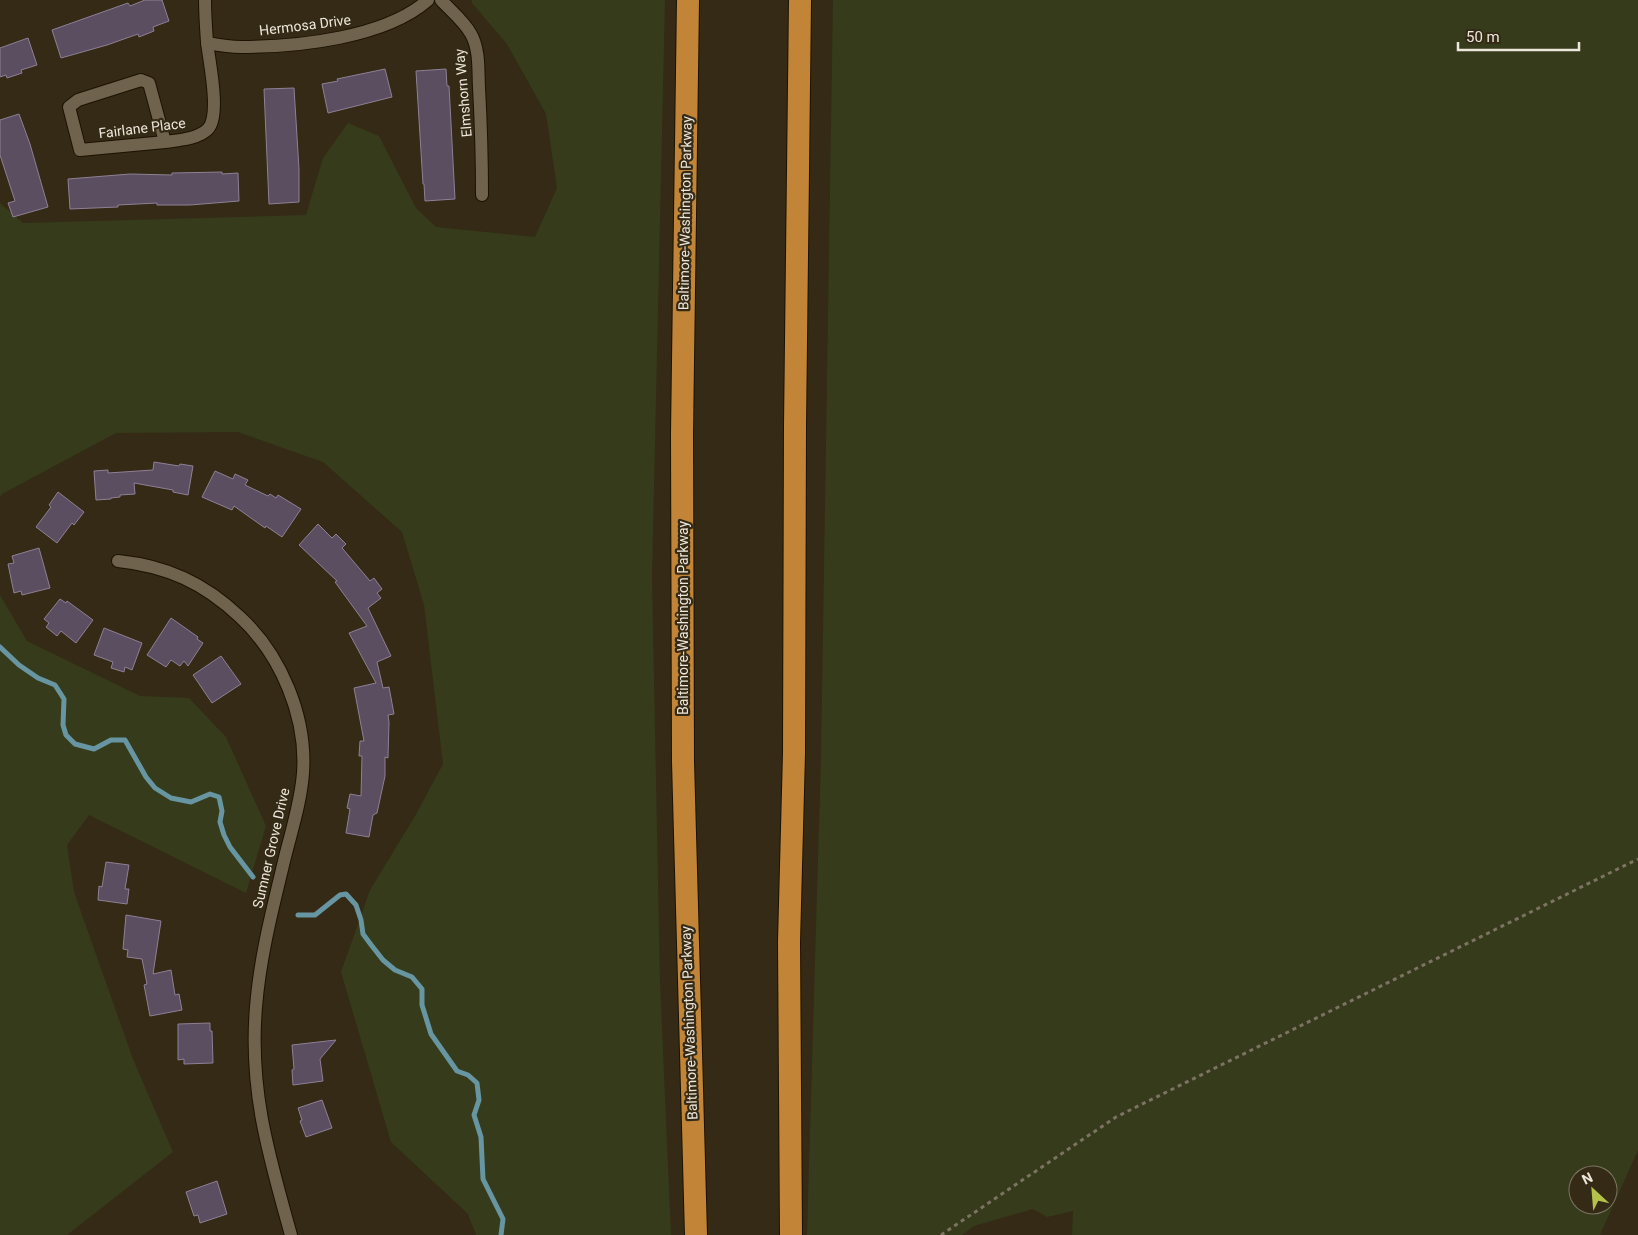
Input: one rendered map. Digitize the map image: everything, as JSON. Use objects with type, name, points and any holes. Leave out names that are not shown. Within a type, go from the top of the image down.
[{"type":"highway","name":"Baltimore-Washington Parkway","points":[[688,0],[682,434],[683,761],[696,1235]]},
{"type":"highway","points":[[791,1235],[789,942],[794,753],[795,417],[800,0]]},
{"type":"street","name":"Fairlane Place","points":[[165,142],[149,83],[141,80],[78,100],[69,108],[80,150],[165,142],[198,136],[210,127],[214,113],[213,76],[207,43],[205,0]]},
{"type":"street","name":"Hermosa Drive","points":[[207,43],[257,47],[350,36],[399,19],[428,0]]},
{"type":"street","name":"Elmshorn Way","points":[[441,0],[472,36],[478,59],[482,142],[482,195]]},
{"type":"street","name":"Sumner Grove Drive","points":[[118,561],[142,564],[180,576],[209,591],[229,607],[248,624],[264,644],[288,689],[298,718],[302,744],[303,772],[299,803],[265,939],[254,1035],[255,1071],[264,1138],[291,1235]]},
{"type":"path","points":[[941,1235],[1116,1118],[1638,858]]},
{"type":"green space","points":[[472,0],[665,0],[652,577],[660,981],[671,1235],[476,1235],[468,1214],[391,1142],[341,972],[370,890],[415,816],[443,764],[424,605],[402,532],[323,462],[238,432],[116,433],[2,494],[0,498],[0,203],[23,223],[306,215],[323,158],[348,123],[379,136],[416,208],[436,227],[535,237],[557,188],[546,114],[507,44],[472,3]]},
{"type":"green space","points":[[833,0],[1638,0],[1638,1150],[1618,1195],[1618,1165],[1568,1165],[1568,1215],[1609,1215],[1600,1235],[1072,1235],[1073,1211],[1047,1217],[1033,1209],[974,1226],[962,1235],[807,1235],[821,756]]},
{"type":"green space","points":[[0,595],[27,641],[140,696],[189,698],[226,737],[266,826],[246,893],[89,815],[67,845],[74,892],[133,1059],[173,1152],[67,1235],[0,1235]]},
{"type":"building","points":[[145,0],[162,0],[169,21],[153,27],[154,31],[139,37],[138,34],[61,58],[52,30],[128,3],[130,6]]},
{"type":"building","points":[[28,38],[37,65],[21,70],[22,73],[7,78],[6,75],[0,77],[0,48]]},
{"type":"building","points":[[385,69],[392,97],[328,113],[322,84]]},
{"type":"building","points":[[446,69],[447,86],[449,86],[455,199],[425,201],[416,71]]},
{"type":"building","points":[[294,88],[299,202],[269,204],[264,89]]},
{"type":"building","points":[[19,114],[30,144],[48,207],[13,217],[8,203],[15,201],[0,155],[0,120]]},
{"type":"building","points":[[222,172],[222,174],[238,173],[239,201],[190,205],[157,205],[157,203],[70,209],[68,179],[130,174],[172,175],[172,173]]},
{"type":"building","points":[[154,462],[193,466],[188,495],[173,492],[173,490],[134,483],[135,494],[96,500],[94,471],[108,470],[108,473],[153,470]]},
{"type":"building","points":[[215,471],[233,479],[235,474],[248,480],[245,485],[268,496],[270,494],[276,498],[278,495],[301,509],[282,537],[266,526],[265,528],[234,506],[232,510],[202,497]]},
{"type":"building","points":[[58,492],[84,512],[74,525],[72,523],[57,543],[36,527],[51,507],[49,505]]},
{"type":"building","points":[[318,524],[332,538],[336,534],[346,544],[342,548],[370,581],[374,578],[382,589],[377,593],[381,598],[368,608],[391,656],[377,662],[383,688],[389,687],[394,714],[388,715],[388,758],[385,757],[385,776],[377,813],[373,815],[369,837],[346,833],[350,809],[347,808],[350,794],[361,796],[362,756],[359,756],[360,741],[364,741],[354,688],[376,683],[349,633],[367,626],[335,582],[337,581],[299,545]]},
{"type":"building","points":[[39,548],[50,588],[22,595],[21,591],[14,593],[8,564],[14,563],[12,556]]},
{"type":"building","points":[[60,599],[66,603],[67,601],[93,620],[76,643],[61,631],[57,636],[46,627],[49,623],[44,619]]},
{"type":"building","points":[[171,618],[198,637],[197,639],[203,643],[188,666],[184,661],[180,666],[171,660],[166,667],[147,655]]},
{"type":"building","points":[[104,628],[142,643],[132,670],[125,667],[124,672],[111,668],[113,662],[94,655]]},
{"type":"building","points":[[221,656],[241,684],[212,703],[193,675]]},
{"type":"building","points":[[106,862],[129,865],[125,889],[129,889],[127,904],[98,900],[99,886],[102,887]]},
{"type":"building","points":[[126,915],[161,921],[153,974],[171,970],[175,995],[179,994],[182,1010],[150,1016],[144,985],[147,984],[142,959],[127,957],[128,950],[123,949]]},
{"type":"building","points":[[210,1023],[213,1063],[184,1064],[184,1059],[178,1060],[178,1024]]},
{"type":"building","points":[[336,1040],[320,1059],[323,1081],[293,1085],[292,1045]]},
{"type":"building","points":[[322,1100],[332,1128],[306,1137],[300,1121],[302,1120],[298,1108]]},
{"type":"building","points":[[217,1181],[227,1214],[200,1223],[198,1215],[194,1216],[186,1192]]},
{"type":"waterway","points":[[0,647],[19,665],[38,678],[55,685],[64,699],[63,725],[66,735],[75,744],[94,749],[111,740],[125,740],[146,777],[155,788],[171,798],[191,802],[210,794],[219,797],[222,811],[220,822],[224,835],[230,847],[253,877]]},
{"type":"waterway","points":[[298,915],[315,915],[340,895],[346,894],[356,905],[363,934],[383,960],[395,970],[412,977],[422,989],[422,1005],[431,1034],[457,1071],[468,1075],[477,1083],[479,1100],[474,1115],[481,1137],[483,1179],[503,1219],[501,1235]]}]
